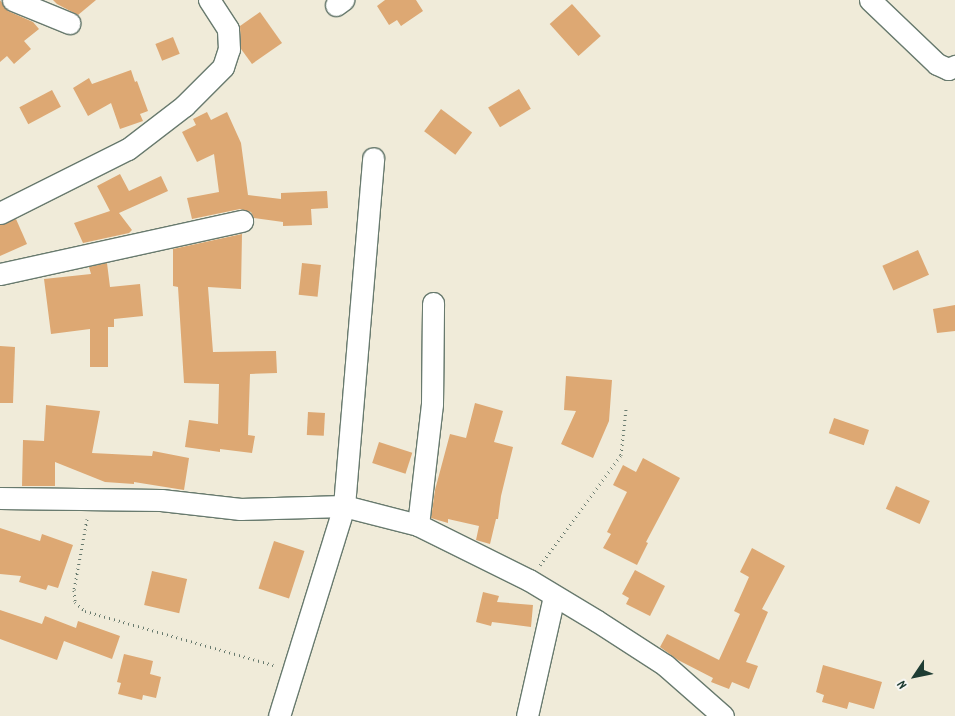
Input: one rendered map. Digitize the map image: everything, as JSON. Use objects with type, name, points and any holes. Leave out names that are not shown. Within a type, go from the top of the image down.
[{"type":"street","points":[[13,0],[69,22]]},
{"type":"street","points":[[0,213],[128,149],[184,106],[223,67],[229,49],[228,29],[209,0]]},
{"type":"street","points":[[870,0],[937,64],[948,69],[955,66]]},
{"type":"street","points":[[279,716],[344,506],[373,158]]},
{"type":"street","points":[[0,274],[242,221]]},
{"type":"street","points":[[418,525],[432,404],[433,303]]},
{"type":"street","points":[[0,498],[161,500],[240,509],[344,506],[418,525],[529,580],[665,665],[723,716]]},
{"type":"street","points":[[527,716],[554,596]]},
{"type":"path","points":[[529,580],[617,461],[624,443],[626,409]]},
{"type":"path","points":[[91,498],[74,590],[75,602],[85,611],[294,672]]},
{"type":"building","points":[[0,0],[8,11],[33,22],[39,29],[24,41],[31,49],[14,64],[7,56],[0,62]]},
{"type":"building","points":[[53,0],[96,0],[78,15]]},
{"type":"building","points":[[385,0],[416,0],[423,11],[401,26],[397,20],[389,25],[377,6]]},
{"type":"building","points":[[572,4],[601,36],[578,56],[550,24]]},
{"type":"building","points":[[260,12],[282,43],[252,64],[241,49],[240,26]]},
{"type":"building","points":[[173,37],[180,54],[162,61],[155,44]]},
{"type":"building","points":[[131,70],[148,111],[140,114],[143,121],[120,129],[111,103],[88,116],[73,88],[89,78],[92,84]]},
{"type":"building","points":[[519,89],[531,109],[500,127],[488,108]]},
{"type":"building","points":[[52,90],[61,107],[28,124],[19,107]]},
{"type":"building","points":[[441,109],[472,132],[455,155],[424,131]]},
{"type":"building","points":[[207,112],[211,120],[227,112],[241,143],[248,195],[281,199],[281,193],[327,191],[328,208],[311,209],[312,225],[283,226],[283,222],[254,218],[251,212],[240,209],[192,219],[187,198],[219,192],[214,154],[197,162],[182,132],[196,125],[193,119]]},
{"type":"building","points":[[120,174],[129,191],[161,176],[168,191],[119,213],[132,230],[129,233],[83,243],[74,223],[110,211],[97,186]]},
{"type":"building","points":[[16,219],[27,244],[0,256],[0,225]]},
{"type":"building","points":[[242,234],[241,289],[208,287],[213,352],[276,351],[277,373],[250,374],[248,435],[255,436],[252,453],[220,449],[220,452],[185,447],[189,420],[218,424],[219,384],[184,383],[178,287],[173,286],[173,249]]},
{"type":"building","points":[[918,250],[929,275],[893,291],[882,266]]},
{"type":"building","points":[[107,263],[110,287],[140,284],[143,316],[114,319],[114,327],[108,327],[108,367],[90,367],[90,329],[51,334],[44,279],[91,274],[89,267]]},
{"type":"building","points":[[302,263],[321,265],[318,297],[299,295]]},
{"type":"building","points":[[955,305],[955,331],[937,333],[933,309]]},
{"type":"building","points":[[0,346],[15,347],[13,403],[0,403]]},
{"type":"building","points":[[566,376],[612,380],[609,421],[593,458],[561,444],[576,411],[564,410]]},
{"type":"building","points":[[475,403],[503,411],[494,442],[513,447],[501,496],[498,519],[496,519],[490,544],[476,540],[479,526],[448,519],[448,523],[431,518],[435,490],[450,434],[466,438]]},
{"type":"building","points":[[46,405],[100,411],[92,453],[152,456],[153,451],[189,458],[184,490],[134,482],[134,484],[105,482],[55,462],[55,486],[22,486],[23,440],[44,441]]},
{"type":"building","points":[[308,412],[325,413],[324,436],[307,435]]},
{"type":"building","points":[[834,418],[869,430],[864,445],[829,433]]},
{"type":"building","points":[[379,442],[412,453],[405,474],[372,463]]},
{"type":"building","points":[[643,458],[680,478],[646,542],[648,543],[637,565],[603,548],[611,534],[607,532],[627,492],[613,485],[623,465],[636,472]]},
{"type":"building","points":[[896,486],[930,501],[920,524],[886,509]]},
{"type":"building","points":[[0,528],[40,541],[42,534],[73,545],[58,588],[48,585],[46,590],[19,582],[21,576],[0,574]]},
{"type":"building","points":[[274,541],[304,551],[289,598],[259,589]]},
{"type":"building","points":[[752,548],[785,566],[762,609],[768,612],[746,662],[758,666],[749,689],[732,682],[729,689],[711,682],[713,678],[678,660],[660,647],[667,634],[719,660],[740,614],[734,611],[749,577],[740,572]]},
{"type":"building","points":[[635,570],[665,586],[650,616],[626,604],[629,598],[622,594]]},
{"type":"building","points":[[152,571],[187,579],[179,613],[144,605]]},
{"type":"building","points":[[483,592],[499,596],[497,602],[533,605],[531,627],[492,622],[491,626],[476,622]]},
{"type":"building","points":[[0,610],[42,624],[45,616],[76,628],[78,621],[120,636],[112,659],[64,641],[57,660],[0,639]]},
{"type":"building","points":[[124,654],[153,661],[150,674],[161,677],[156,698],[143,695],[142,700],[118,694],[121,683],[117,682]]},
{"type":"building","points":[[823,665],[882,682],[874,709],[849,702],[847,709],[822,702],[824,695],[816,692]]}]
